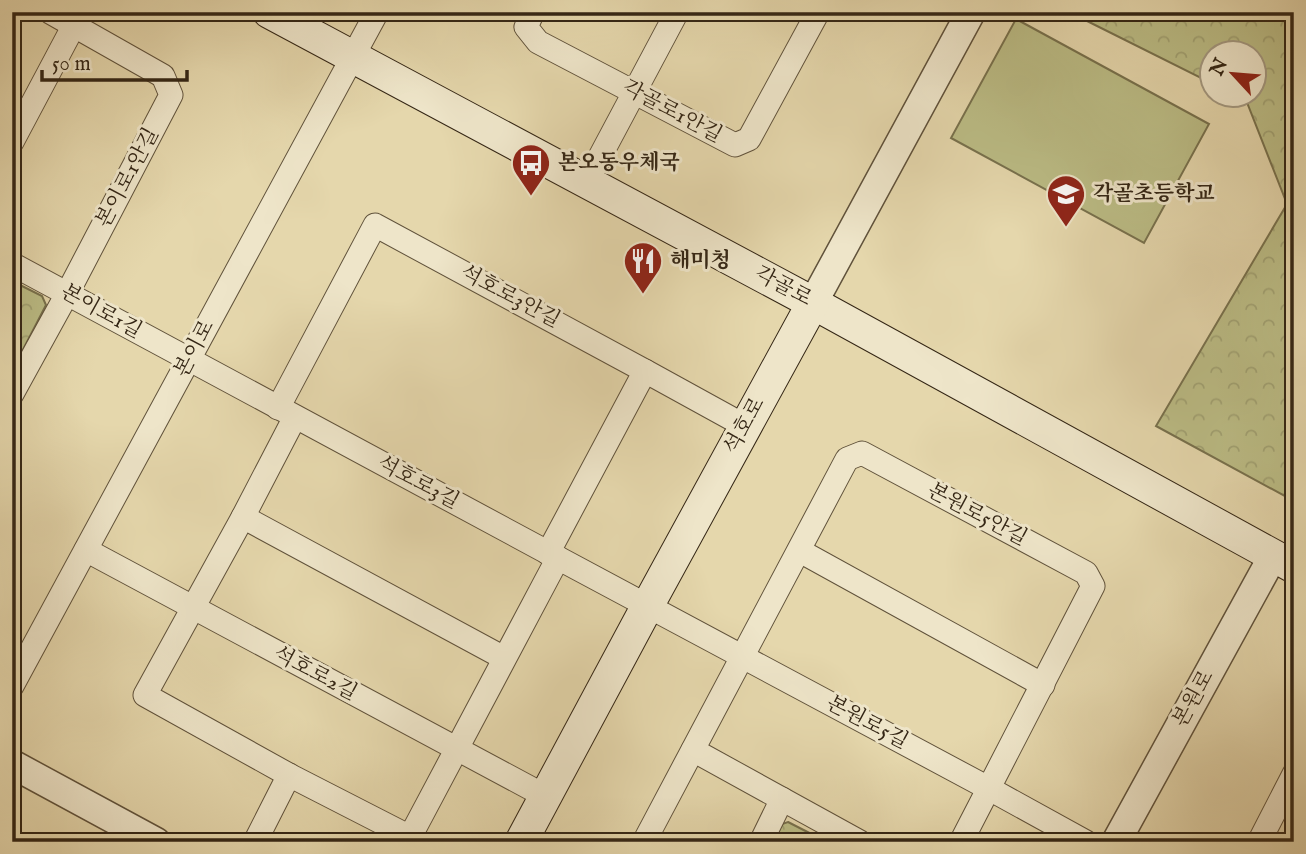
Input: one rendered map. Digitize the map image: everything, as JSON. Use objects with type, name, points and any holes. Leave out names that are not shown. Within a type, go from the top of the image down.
[{"type":"main road","name":"각골로","points":[[269,12],[813,303],[1283,562]]},
{"type":"main road","name":"석호로","points":[[521,842],[813,303]]},
{"type":"street","name":"본이로1안길","points":[[12,394],[171,95],[163,76],[78,19],[50,12]]},
{"type":"street","name":"본이로","points":[[12,686],[377,12]]},
{"type":"street","name":"각골로1안길","points":[[533,12],[526,27],[538,42],[735,145],[749,139],[818,12]]},
{"type":"street","points":[[586,183],[677,12]]},
{"type":"street","name":"석호로","points":[[813,303],[971,12]]},
{"type":"street","points":[[12,142],[78,19]]},
{"type":"street","name":"석호로3안길","points":[[376,225],[645,370],[504,658],[410,837],[289,775],[145,695],[243,517],[286,412],[376,225]]},
{"type":"street","name":"본이로1길","points":[[12,264],[189,360]]},
{"type":"street","name":"석호로3길","points":[[189,360],[648,606]]},
{"type":"street","points":[[645,370],[745,426]]},
{"type":"street","name":"본원로5안길","points":[[644,842],[847,459],[862,453],[1086,573],[1093,586],[961,842]]},
{"type":"street","points":[[243,517],[504,658]]},
{"type":"street","name":"석호로2길","points":[[86,550],[545,796]]},
{"type":"street","points":[[800,551],[1043,685]]},
{"type":"street","name":"본원로","points":[[1116,842],[1283,562]]},
{"type":"street","name":"본원로5길","points":[[648,606],[1086,842]]},
{"type":"street","points":[[693,750],[860,842]]},
{"type":"street","points":[[12,764],[156,842]]},
{"type":"street","points":[[1259,842],[1294,774]]},
{"type":"street","points":[[255,842],[289,775]]},
{"type":"street","points":[[761,842],[782,799]]},
{"type":"green space","points":[[1069,12],[1294,12],[1294,501],[1156,426],[1287,204],[1249,108],[1268,108],[1268,38],[1198,38],[1198,76]]},
{"type":"green space","points":[[1016,19],[1209,124],[1144,243],[951,138]]},
{"type":"green space","points":[[12,281],[42,296],[46,305],[12,371]]},
{"type":"green space","points":[[788,822],[827,842],[770,842],[779,825]]},
{"type":"place","name":"본오동우체국","points":[[531,197]]},
{"type":"place","name":"각골초등학교","points":[[1066,228]]},
{"type":"place","name":"해미청","points":[[643,295]]}]
